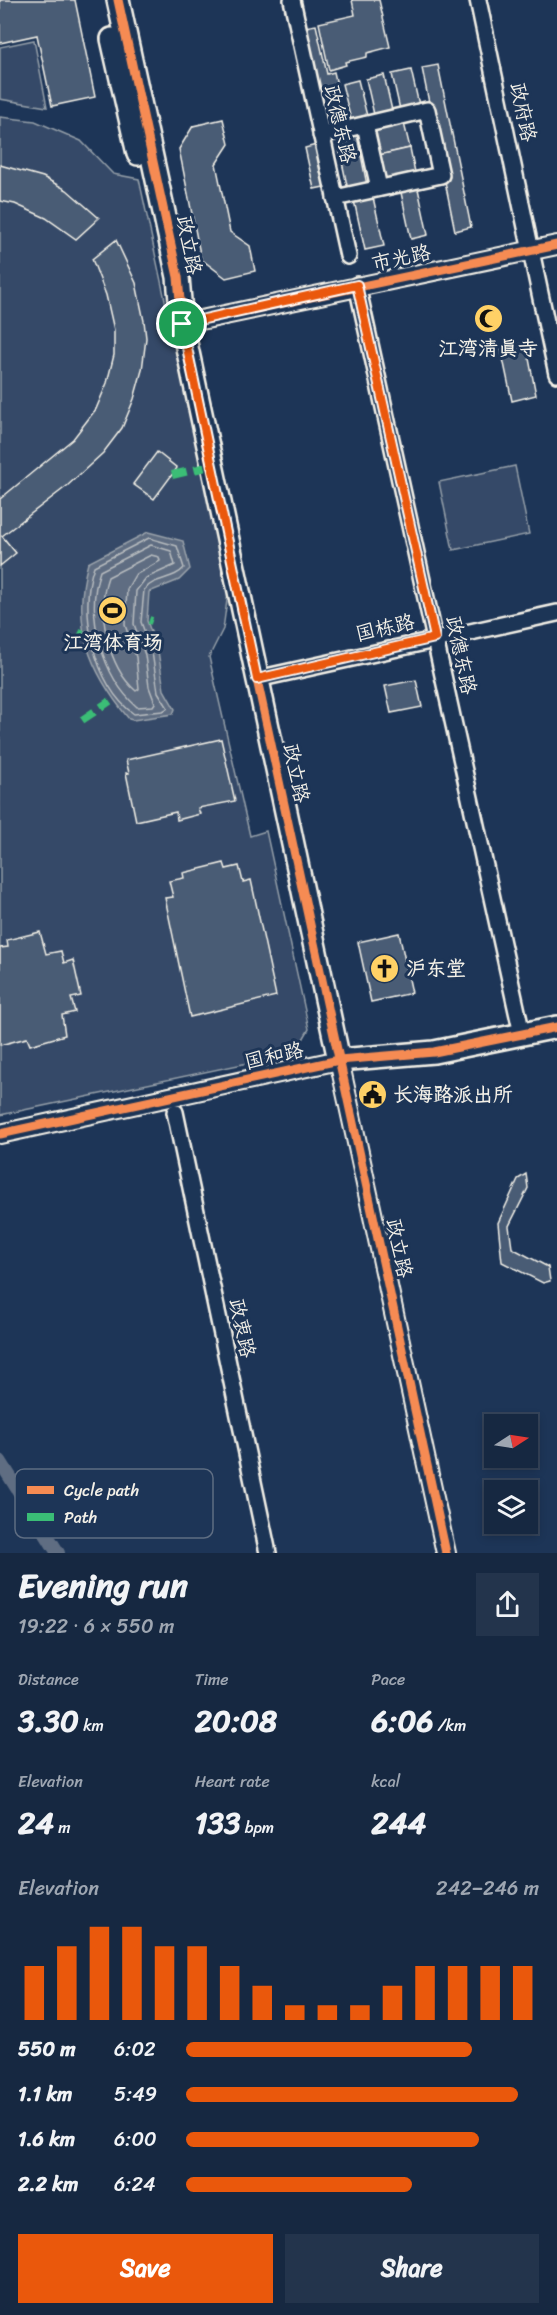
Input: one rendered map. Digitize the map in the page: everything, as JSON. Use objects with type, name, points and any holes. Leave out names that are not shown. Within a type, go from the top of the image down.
[{"type":"main road","name":"政立路","points":[[103,0],[165,280],[182,324]]},
{"type":"main road","name":"政立路","points":[[118,0],[177,272],[182,324],[339,1060]]},
{"type":"main road","name":"国和路","points":[[339,1060],[434,1052],[557,1027]]},
{"type":"street","name":"政德东路","points":[[292,0],[348,256]]},
{"type":"street","name":"政府路","points":[[478,0],[557,374]]},
{"type":"street","points":[[321,135],[427,110],[441,174],[335,198]]},
{"type":"street","points":[[365,125],[379,188]]},
{"type":"street","name":"市光路","points":[[182,324],[357,285],[557,245]]},
{"type":"street","name":"政德东路","points":[[357,285],[522,1034]]},
{"type":"street","name":"国栋路","points":[[257,679],[557,613]]},
{"type":"street","name":"国和路","points":[[0,1134],[339,1060]]},
{"type":"street","name":"政立路","points":[[339,1060],[446,1553]]},
{"type":"street","name":"政衷路","points":[[175,1112],[268,1553]]},
{"type":"shaded area","points":[[34,40],[47,107],[0,99],[0,47]]},
{"type":"shaded area","name":"江湾体育场","points":[[0,117],[35,121],[81,141],[113,174],[139,179],[228,593],[223,629],[209,657],[250,836],[266,831],[309,1029],[295,1053],[0,1115]]},
{"type":"shaded area","points":[[515,466],[529,534],[453,550],[439,482]]},
{"type":"water","points":[[148,532],[183,541],[190,569],[179,580],[149,592],[147,621],[158,651],[164,690],[175,709],[173,714],[133,720],[129,719],[115,701],[94,665],[83,627],[83,586],[88,563]]},
{"type":"building","points":[[0,0],[75,0],[95,97],[52,106],[37,35],[0,43]]},
{"type":"building","points":[[352,0],[379,0],[390,47],[367,53],[367,57],[345,62],[346,65],[329,70],[319,23],[355,15]]},
{"type":"building","points":[[316,25],[327,74],[334,72],[337,85],[318,90],[304,27]]},
{"type":"building","points":[[438,65],[471,227],[455,231],[422,68]]},
{"type":"building","points":[[411,70],[420,109],[401,114],[392,74]]},
{"type":"building","points":[[384,75],[393,115],[375,119],[366,79]]},
{"type":"building","points":[[358,80],[368,120],[352,124],[342,84]]},
{"type":"building","points":[[223,119],[229,144],[216,164],[230,232],[250,246],[255,271],[226,278],[201,259],[179,149],[193,126]]},
{"type":"building","points":[[403,119],[410,148],[379,155],[372,126]]},
{"type":"building","points":[[356,130],[367,185],[348,190],[336,134]]},
{"type":"building","points":[[320,144],[329,186],[314,189],[305,148]]},
{"type":"building","points":[[410,148],[416,177],[385,184],[379,155]]},
{"type":"building","points":[[0,165],[43,177],[67,190],[99,218],[76,239],[46,218],[15,204],[0,201]]},
{"type":"building","points":[[417,184],[428,235],[411,239],[400,188]]},
{"type":"building","points":[[372,193],[384,246],[365,250],[353,196]]},
{"type":"building","points":[[116,240],[136,283],[146,338],[142,370],[134,399],[122,428],[103,453],[67,486],[2,536],[16,553],[0,566],[0,499],[73,439],[96,409],[107,383],[114,355],[114,330],[106,295],[92,259]]},
{"type":"building","points":[[526,343],[536,395],[512,401],[501,349]]},
{"type":"building","points":[[157,452],[177,468],[154,499],[133,484]]},
{"type":"building","points":[[416,680],[422,707],[391,713],[385,686]]},
{"type":"building","points":[[221,739],[235,801],[198,808],[200,814],[177,820],[176,812],[136,821],[126,773],[129,773],[126,760]]},
{"type":"building","points":[[224,863],[226,869],[239,866],[243,882],[251,880],[276,996],[190,1017],[165,898],[173,897],[169,881],[184,878],[183,873]]},
{"type":"building","points":[[40,932],[46,954],[61,951],[64,963],[73,960],[81,996],[71,998],[75,1012],[62,1015],[65,1035],[30,1045],[27,1038],[0,1045],[0,948],[8,947],[7,940]]},
{"type":"building","name":"沪东堂","points":[[399,933],[412,993],[371,1002],[358,942]]},
{"type":"building","points":[[526,1174],[528,1188],[509,1226],[512,1248],[548,1267],[550,1281],[543,1283],[502,1262],[498,1223],[518,1179]]},
{"type":"waterway","points":[[0,1461],[15,1485]]},
{"type":"waterway","points":[[49,1538],[58,1553]]},
{"type":"marked path","points":[[172,475],[211,466]]},
{"type":"marked path","points":[[79,632],[83,634]]},
{"type":"marked path","points":[[82,720],[110,701]]},
{"type":"cycle path","points":[[118,0],[178,277],[182,324],[208,453],[446,1553]]},
{"type":"cycle path","points":[[182,324],[557,245]]},
{"type":"cycle path","points":[[0,1134],[339,1060],[434,1052],[557,1027]]},
{"type":"place","name":"江湾清真寺","points":[[488,318]]},
{"type":"place","name":"江湾体育场","points":[[113,611]]},
{"type":"place","name":"沪东堂","points":[[385,968]]},
{"type":"place","name":"长海路派出所","points":[[372,1094]]},
{"type":"route","points":[[357,285],[435,638],[257,679],[182,324],[357,285]]}]
